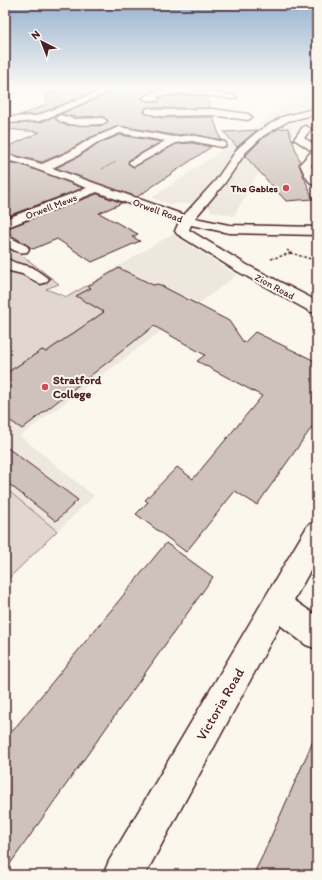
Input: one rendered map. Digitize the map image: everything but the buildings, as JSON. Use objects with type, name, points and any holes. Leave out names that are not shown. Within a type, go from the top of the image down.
[{"type":"street","points":[[186,220],[220,182],[242,150],[268,129]]},
{"type":"street","points":[[306,129],[298,139],[317,150],[314,157],[305,164],[312,178],[317,183]]},
{"type":"street","points":[[42,168],[73,154],[93,141],[120,130],[174,140],[192,138],[222,144]]},
{"type":"street","points":[[79,138],[93,141]]},
{"type":"street","points":[[134,163],[174,140]]},
{"type":"street","name":"Orwell Road","points":[[5,157],[42,168],[186,220],[229,229],[317,231]]},
{"type":"street","name":"Orwell Mews","points":[[5,224],[97,188]]},
{"type":"street","name":"Zion Road","points":[[186,220],[182,231],[233,263],[317,308]]},
{"type":"street","name":"Zion Road","points":[[229,229],[224,238],[222,248],[233,263]]},
{"type":"street","points":[[5,239],[22,249]]},
{"type":"street","points":[[5,262],[11,267],[27,270],[41,279]]},
{"type":"street","name":"Victoria Road","points":[[123,875],[317,533]]},
{"type":"street","points":[[277,604],[317,634]]},
{"type":"path","points":[[269,260],[291,253],[311,259]]},
{"type":"shaded area","points":[[252,129],[300,129],[283,139],[255,178],[234,216],[211,211],[209,207],[195,203],[170,204],[152,198]]},
{"type":"shaded area","name":"Stratford College","points":[[172,234],[237,275],[20,436],[94,496],[5,582],[5,339],[67,297]]},
{"type":"shaded area","points":[[5,245],[14,249],[59,284],[46,289],[67,297],[86,286],[91,288],[77,296],[104,312],[46,352],[42,350],[5,374]]},
{"type":"shaded area","points":[[5,488],[57,531],[5,582]]},
{"type":"place","name":"The Gables","points":[[286,188]]},
{"type":"place","name":"Stratford College","points":[[45,387]]}]
